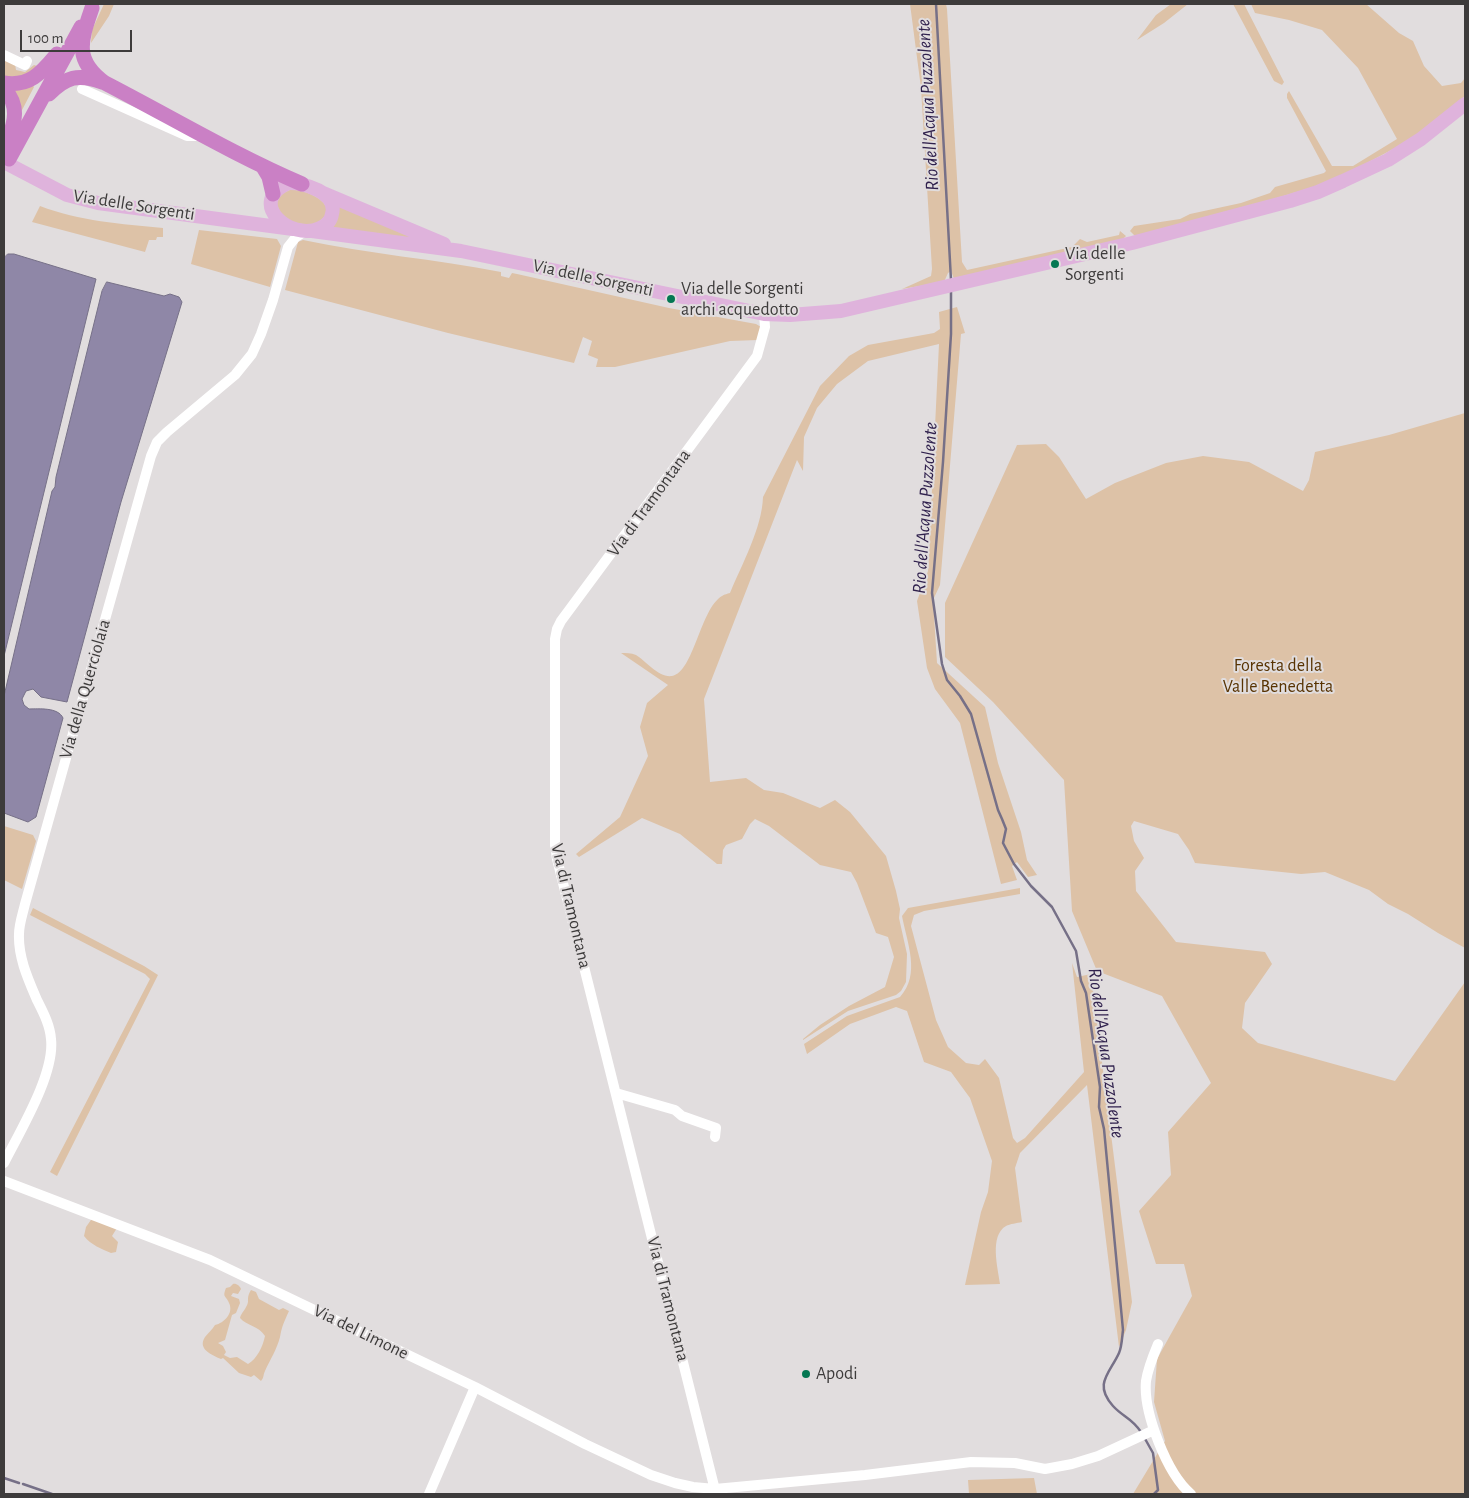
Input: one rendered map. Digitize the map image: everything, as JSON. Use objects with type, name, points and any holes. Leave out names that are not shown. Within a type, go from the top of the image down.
[{"type":"highway","points":[[5,155],[57,54],[90,5]]},
{"type":"highway","points":[[90,5],[83,34],[83,54],[90,70],[105,83]]},
{"type":"highway","points":[[5,155],[40,102],[90,5]]},
{"type":"highway","points":[[4,82],[14,84],[29,81],[36,77],[57,54]]},
{"type":"highway","points":[[40,102],[59,85],[73,78],[88,78],[105,83],[203,136],[302,184]]},
{"type":"highway","points":[[4,88],[13,102],[15,110],[13,126],[5,155]]},
{"type":"highway","points":[[264,167],[269,177],[272,197]]},
{"type":"main road","name":"Via delle Sorgenti","points":[[5,155],[47,186],[67,195],[98,203],[460,251],[764,314],[790,315],[841,311],[1132,243],[1290,201],[1318,192],[1388,160],[1421,139],[1465,104]]},
{"type":"main road","points":[[242,221],[254,218],[263,211],[277,190],[288,183],[302,184]]},
{"type":"main road","name":"Via delle Sorgenti","points":[[302,184],[460,251]]},
{"type":"main road","points":[[272,197],[270,206],[275,218],[280,222],[303,230],[328,224],[333,206],[322,192]]},
{"type":"street","points":[[4,55],[25,64],[27,61]]},
{"type":"street","points":[[82,89],[187,136],[203,136]]},
{"type":"street","points":[[275,226],[285,235],[288,247]]},
{"type":"street","points":[[288,247],[303,230]]},
{"type":"street","name":"Via della Querciolaia","points":[[4,1163],[46,1077],[51,1056],[52,1039],[47,1021],[26,974],[20,952],[18,932],[142,481],[150,456],[157,442],[235,375],[252,354],[273,300],[288,247]]},
{"type":"street","name":"Via di Tramontana","points":[[715,1492],[556,852],[555,639],[561,622],[757,356],[765,327],[764,314]]},
{"type":"street","points":[[616,1093],[676,1110],[682,1116],[716,1128],[716,1137]]},
{"type":"street","name":"Via del Limone","points":[[4,1181],[210,1260],[475,1387],[651,1475],[715,1492],[971,1462],[1015,1463],[1045,1469],[1072,1464],[1098,1456],[1154,1430]]},
{"type":"street","points":[[1158,1344],[1150,1363],[1146,1382],[1148,1405],[1154,1430],[1168,1461],[1182,1487],[1191,1494]]},
{"type":"street","points":[[428,1494],[475,1387]]},
{"type":"green space","points":[[104,4],[114,4],[109,16],[91,43],[92,30]]},
{"type":"green space","points":[[910,4],[946,4],[962,262],[967,270],[1072,247],[1080,239],[1087,242],[1119,235],[1120,231],[1126,236],[1122,240],[954,279],[951,271],[944,282],[902,289],[931,276],[932,269],[921,88]]},
{"type":"green space","points":[[1171,4],[1188,4],[1164,23],[1137,40],[1156,15]]},
{"type":"green space","points":[[1233,4],[1244,4],[1284,82],[1282,85],[1274,81]]},
{"type":"green space","points":[[1251,4],[1366,4],[1399,33],[1413,41],[1424,66],[1442,86],[1461,83],[1465,78],[1465,96],[1438,121],[1414,138],[1333,181],[1267,201],[1137,236],[1134,235],[1130,231],[1134,226],[1180,219],[1190,214],[1241,203],[1270,193],[1275,187],[1324,173],[1326,171],[1287,98],[1289,91],[1332,166],[1353,166],[1397,139],[1358,68],[1322,30],[1289,20],[1255,13]]},
{"type":"green space","points":[[4,59],[15,64],[16,70],[25,72],[34,65],[40,67],[27,78],[4,79]]},
{"type":"green space","points":[[32,84],[34,87],[21,112],[10,88]]},
{"type":"green space","points":[[294,188],[320,199],[327,207],[329,213],[315,225],[291,223],[284,220],[275,201],[277,196]]},
{"type":"green space","points":[[337,205],[416,239],[331,228]]},
{"type":"green space","points":[[40,206],[85,218],[163,228],[163,237],[149,240],[145,252],[32,222]]},
{"type":"green space","points":[[199,230],[277,239],[281,246],[270,287],[191,264]]},
{"type":"green space","points":[[303,240],[501,272],[501,276],[509,278],[512,273],[669,308],[756,324],[761,327],[758,340],[730,341],[615,367],[596,367],[598,359],[588,355],[592,341],[583,337],[574,363],[448,333],[285,290],[298,242]]},
{"type":"green space","points":[[957,307],[965,333],[961,334],[940,585],[933,600],[937,663],[985,707],[998,763],[1021,832],[1027,860],[1037,875],[1028,877],[1017,862],[1012,866],[1017,880],[1001,884],[960,723],[935,689],[927,668],[917,601],[928,571],[939,344],[868,361],[837,384],[817,408],[804,437],[803,471],[797,460],[704,699],[710,782],[746,778],[764,790],[783,793],[820,808],[835,800],[850,812],[886,856],[900,909],[899,918],[907,954],[906,982],[901,991],[896,995],[848,1011],[803,1040],[820,1025],[849,1006],[885,987],[894,957],[888,937],[876,933],[851,872],[820,865],[769,826],[755,819],[742,839],[726,845],[723,850],[722,864],[717,864],[680,834],[642,818],[579,857],[576,854],[620,817],[648,756],[640,727],[647,703],[668,685],[621,653],[636,655],[667,676],[680,672],[692,652],[702,626],[714,603],[725,594],[730,593],[755,533],[762,509],[763,497],[820,386],[849,356],[868,345],[934,333],[940,329],[939,312]]},
{"type":"green space","name":"Foresta della Valle Benedetta","points":[[1465,413],[1465,948],[1388,904],[1369,890],[1325,872],[1301,874],[1195,863],[1178,834],[1134,821],[1131,826],[1134,841],[1144,858],[1135,871],[1136,891],[1176,942],[1265,952],[1272,964],[1245,1003],[1242,1028],[1258,1043],[1395,1081],[1465,982],[1465,1494],[1133,1494],[1165,1441],[1154,1402],[1157,1359],[1192,1296],[1184,1264],[1156,1264],[1139,1211],[1171,1175],[1168,1132],[1211,1083],[1162,996],[1097,971],[1072,911],[1064,780],[993,702],[945,657],[945,603],[1017,445],[1046,444],[1059,457],[1086,499],[1115,483],[1166,463],[1203,456],[1249,462],[1303,491],[1309,480],[1315,452],[1389,435]]},
{"type":"green space","points":[[4,826],[33,835],[36,841],[22,889],[4,880]]},
{"type":"green space","points":[[1020,888],[1020,894],[924,911],[914,915],[911,926],[936,1020],[948,1047],[966,1063],[979,1065],[985,1059],[999,1078],[1013,1138],[1017,1143],[1025,1138],[1084,1072],[1072,963],[1077,977],[1091,974],[1132,1302],[1126,1330],[1119,1347],[1087,1085],[1020,1153],[1015,1168],[1022,1222],[1006,1226],[998,1237],[996,1253],[1000,1284],[965,1285],[981,1212],[988,1192],[992,1161],[970,1098],[951,1072],[924,1062],[907,1011],[896,1007],[850,1024],[807,1054],[804,1044],[847,1016],[900,997],[910,978],[911,968],[911,958],[902,916],[908,908]]},
{"type":"green space","points":[[33,908],[158,975],[57,1176],[50,1172],[150,979],[145,974],[30,915]]},
{"type":"green space","points":[[93,1217],[117,1228],[112,1236],[118,1242],[116,1252],[111,1253],[100,1248],[84,1236],[86,1227]]},
{"type":"green space","points":[[233,1284],[238,1285],[241,1289],[238,1294],[233,1293],[231,1296],[239,1299],[240,1303],[236,1313],[232,1315],[225,1340],[218,1343],[223,1346],[226,1352],[224,1355],[230,1358],[237,1357],[248,1364],[257,1356],[264,1340],[265,1336],[262,1333],[240,1318],[251,1290],[256,1292],[259,1299],[279,1310],[283,1308],[289,1311],[277,1346],[261,1381],[254,1375],[251,1377],[239,1373],[223,1358],[214,1356],[207,1351],[203,1345],[205,1337],[215,1325],[225,1320],[229,1314],[230,1307],[224,1293],[226,1288]]},
{"type":"green space","points":[[1034,1478],[1037,1494],[969,1494],[968,1480]]},
{"type":"shaded area","points":[[8,254],[14,254],[96,279],[4,656],[4,258]]},
{"type":"shaded area","points":[[107,282],[164,296],[170,294],[179,297],[182,302],[121,502],[67,702],[41,697],[33,689],[26,691],[22,699],[24,705],[29,709],[53,710],[61,714],[63,718],[36,817],[28,822],[4,813],[4,696],[52,491],[55,487],[102,291]]},
{"type":"waterway","name":"Rio dell'Acqua Puzzolente","points":[[936,4],[951,280]]},
{"type":"waterway","name":"Rio dell'Acqua Puzzolente","points":[[951,290],[951,334],[943,462],[932,593],[942,664],[947,680],[971,714],[998,810],[1006,829],[1003,843],[1014,864],[1031,886],[1052,907],[1076,951],[1081,981],[1086,993],[1100,1087],[1099,1107],[1104,1129],[1123,1330],[1120,1350],[1105,1379],[1104,1391],[1113,1406],[1141,1432]]},
{"type":"waterway","points":[[1144,1437],[1153,1453],[1158,1490],[1154,1494]]},
{"type":"waterway","points":[[4,1478],[19,1483]]},
{"type":"waterway","points":[[23,1484],[52,1494]]},
{"type":"place","name":"Via delle Sorgenti","points":[[1055,264]]},
{"type":"place","name":"Via delle Sorgenti archi acquedotto","points":[[671,299]]},
{"type":"place","name":"Apodi","points":[[806,1374]]}]
